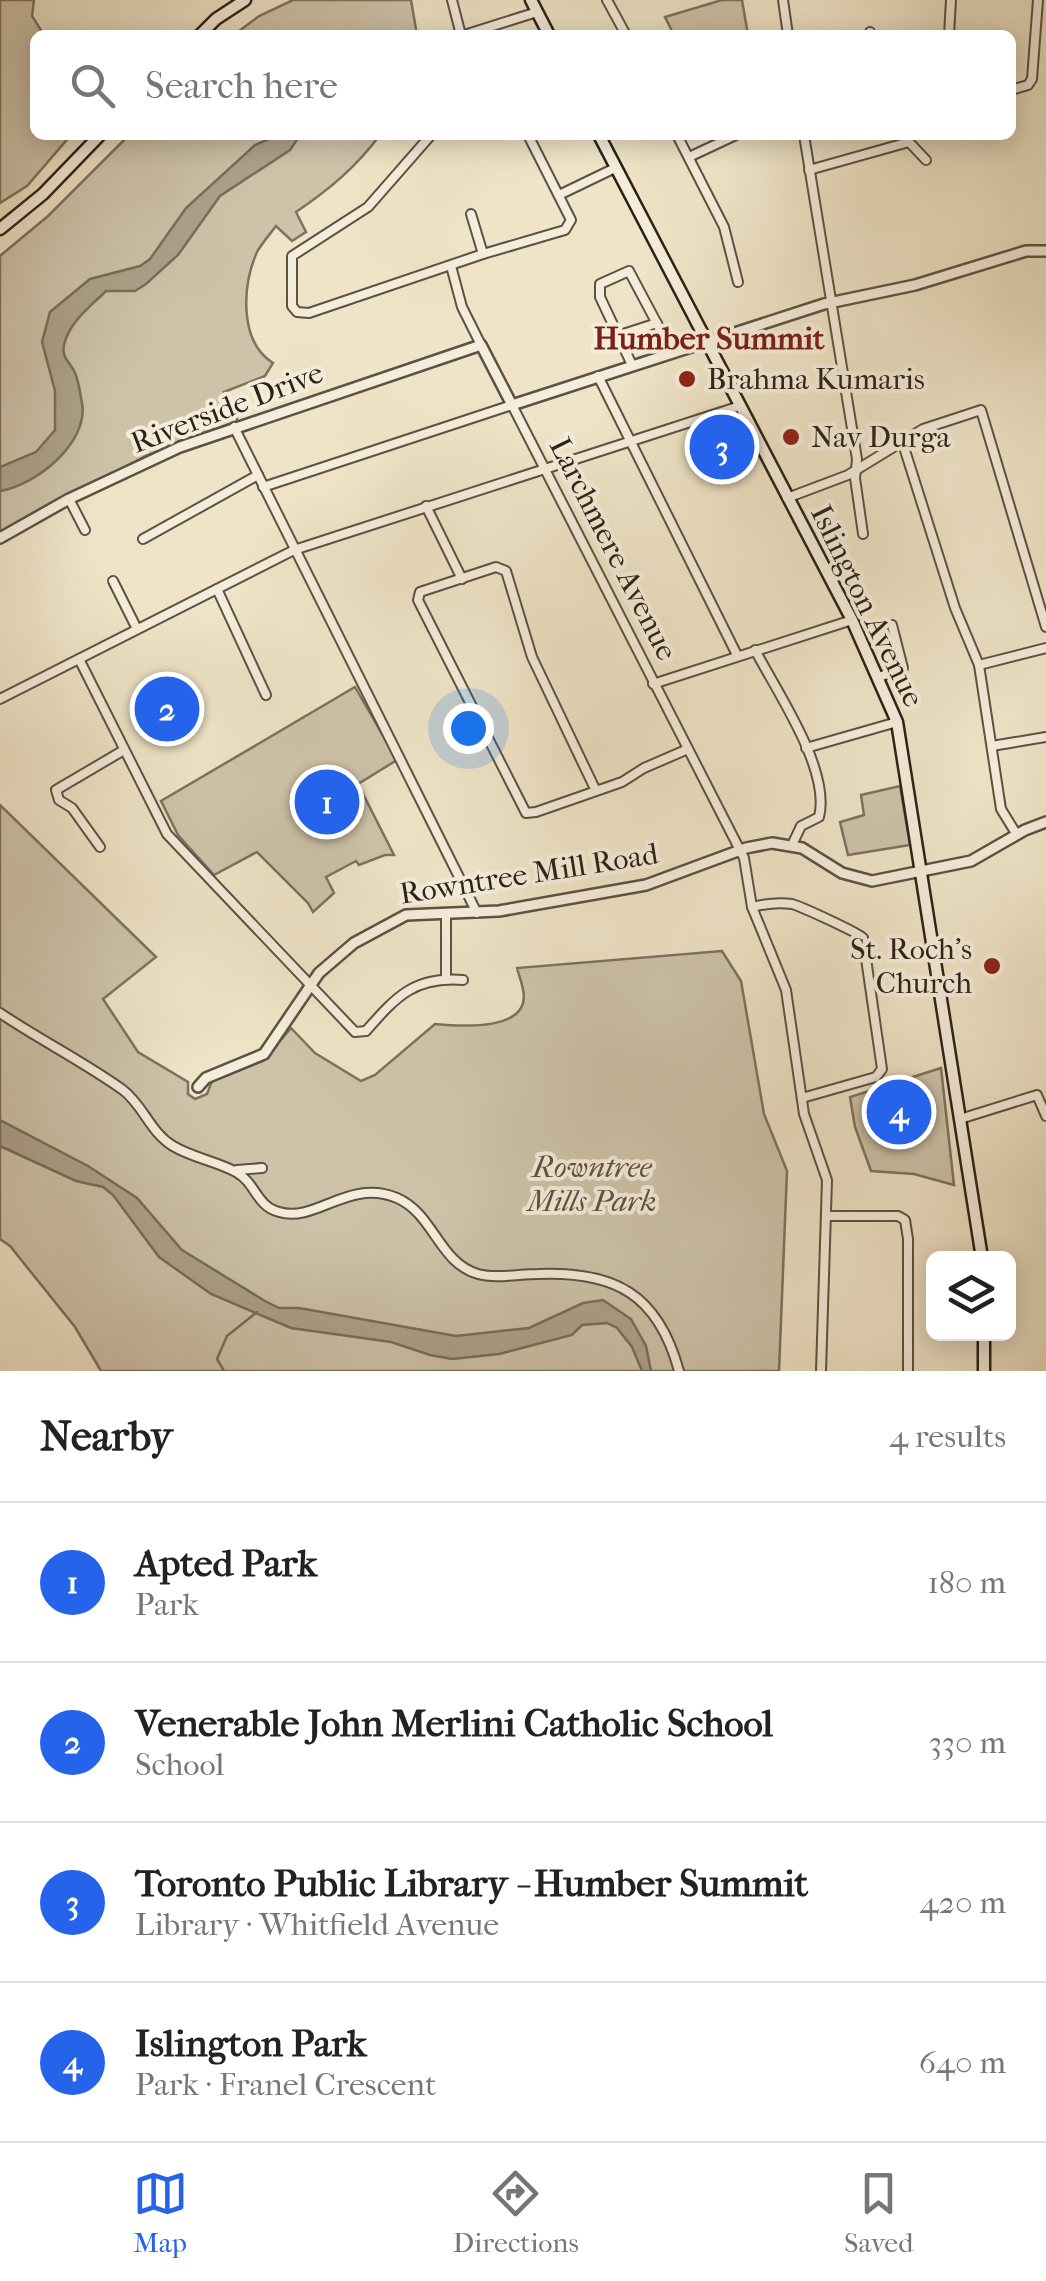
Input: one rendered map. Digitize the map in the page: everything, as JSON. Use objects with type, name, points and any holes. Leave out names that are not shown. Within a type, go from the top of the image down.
[{"type":"main road","points":[[205,30],[245,0]]},
{"type":"main road","points":[[531,0],[546,30]]},
{"type":"main road","points":[[0,229],[95,140]]},
{"type":"main road","name":"Islington Avenue","points":[[602,140],[852,620],[897,722],[981,1251]]},
{"type":"main road","points":[[984,1341],[984,1371]]},
{"type":"street","points":[[452,0],[461,30]]},
{"type":"street","points":[[607,0],[623,30]]},
{"type":"street","points":[[784,0],[787,30]]},
{"type":"street","points":[[949,30],[951,0]]},
{"type":"street","points":[[1016,89],[1028,85],[1032,79],[1038,0]]},
{"type":"street","points":[[478,30],[537,12]]},
{"type":"street","points":[[426,140],[368,207],[292,256],[293,313],[309,313],[565,230],[570,220],[531,140]]},
{"type":"street","points":[[680,140],[725,230],[738,282]]},
{"type":"street","points":[[689,157],[725,140]]},
{"type":"street","points":[[805,140],[857,469],[863,534]]},
{"type":"street","points":[[885,140],[886,146]]},
{"type":"street","points":[[808,170],[908,142],[926,160]]},
{"type":"street","points":[[559,195],[615,168]]},
{"type":"street","points":[[471,214],[484,254]]},
{"type":"street","points":[[263,487],[832,302],[914,285],[1026,250],[1046,251]]},
{"type":"street","name":"Larchmere Avenue","points":[[451,266],[462,308],[741,850],[752,907],[786,990],[808,1126],[825,1169],[828,1216],[821,1371]]},
{"type":"street","points":[[632,365],[600,297],[600,284],[629,271],[663,335]]},
{"type":"street","points":[[620,334],[657,323]]},
{"type":"street","name":"Riverside Drive","points":[[0,538],[69,499],[180,447],[481,345]]},
{"type":"street","points":[[598,376],[738,655]]},
{"type":"street","points":[[0,699],[294,550],[740,406]]},
{"type":"street","points":[[787,498],[848,475],[923,429],[982,411],[1046,627]]},
{"type":"street","points":[[234,427],[476,913]]},
{"type":"street","points":[[902,441],[955,608],[979,666],[1002,809],[1016,835]]},
{"type":"street","points":[[143,540],[258,475]]},
{"type":"street","points":[[69,499],[85,530]]},
{"type":"street","points":[[426,506],[462,579]]},
{"type":"street","points":[[596,791],[532,656],[506,571],[496,567],[422,591],[418,600],[522,809],[531,813],[596,791],[622,782],[688,749]]},
{"type":"street","points":[[113,580],[138,629]]},
{"type":"street","points":[[217,589],[266,695]]},
{"type":"street","points":[[653,684],[852,620]]},
{"type":"street","points":[[878,677],[903,668],[892,625]]},
{"type":"street","points":[[979,666],[1046,648]]},
{"type":"street","points":[[756,650],[814,767],[821,813],[817,820],[801,826],[792,845],[842,873],[864,880],[971,862],[1046,822]]},
{"type":"street","points":[[78,659],[168,834],[358,1033],[366,1031],[408,989],[446,979],[462,980]]},
{"type":"street","points":[[806,748],[897,722]]},
{"type":"street","points":[[992,746],[1046,737]]},
{"type":"street","points":[[100,846],[72,808],[59,800],[56,790],[124,750]]},
{"type":"street","name":"Rowntree Mill Road","points":[[198,1087],[206,1078],[264,1054],[311,984],[354,943],[389,923],[412,914],[476,913],[662,882],[760,844],[792,845]]},
{"type":"street","points":[[752,907],[794,905],[864,938],[882,1069],[876,1077],[802,1098]]},
{"type":"street","points":[[446,914],[446,979]]},
{"type":"street","points":[[0,1012],[122,1090],[169,1144],[247,1180],[265,1206],[282,1214],[302,1213],[354,1194],[396,1198],[417,1210],[458,1267],[481,1276],[572,1272],[606,1279],[645,1305],[662,1326],[679,1371]]},
{"type":"street","points":[[960,1120],[1037,1095],[1046,1116]]},
{"type":"street","points":[[234,1171],[262,1168]]},
{"type":"street","points":[[828,1216],[898,1216],[905,1220],[908,1371]]},
{"type":"green space","points":[[0,0],[34,0],[32,16],[41,30],[30,30],[30,140],[67,140],[27,186],[0,203]]},
{"type":"green space","points":[[293,0],[411,0],[416,30],[241,30],[259,16]]},
{"type":"green space","points":[[722,0],[742,0],[747,30],[672,30],[665,17]]},
{"type":"green space","points":[[124,140],[376,140],[342,177],[296,212],[306,232],[292,241],[276,226],[257,252],[248,281],[249,328],[262,354],[273,363],[265,376],[224,392],[238,421],[146,456],[0,534],[0,256],[48,216]]},
{"type":"green space","points":[[355,687],[397,760],[358,784],[394,855],[359,865],[356,861],[326,877],[334,893],[313,912],[257,852],[214,875],[178,835],[161,801]]},
{"type":"green space","points":[[900,786],[910,845],[848,855],[840,822],[864,815],[861,795]]},
{"type":"green space","name":"Rowntree Mills Park","points":[[0,805],[156,957],[103,999],[138,1052],[188,1082],[188,1094],[195,1099],[207,1094],[212,1081],[263,1061],[291,1028],[315,1053],[361,1081],[375,1075],[435,1024],[481,1025],[514,1015],[524,998],[517,968],[722,951],[741,981],[764,1114],[787,1171],[779,1371],[101,1371],[75,1327],[10,1246],[0,1239]]},
{"type":"green space","points":[[941,1068],[954,1185],[914,1174],[871,1171],[855,1127],[850,1097]]},
{"type":"shaded area","points":[[266,140],[297,140],[290,150],[220,196],[178,255],[146,284],[135,291],[106,291],[75,322],[63,350],[76,376],[82,403],[77,433],[69,447],[44,471],[0,491],[0,467],[36,452],[55,430],[55,391],[42,342],[50,312],[90,279],[140,266],[150,259],[186,208],[255,145]]},
{"type":"shaded area","points":[[0,1120],[88,1166],[137,1198],[182,1250],[279,1308],[299,1308],[456,1336],[529,1328],[583,1303],[603,1300],[631,1319],[646,1346],[651,1371],[642,1371],[632,1347],[617,1328],[607,1323],[582,1325],[572,1335],[499,1354],[452,1359],[391,1342],[291,1328],[211,1294],[159,1257],[103,1187],[76,1181],[0,1146]]},
{"type":"waterway","points":[[224,1371],[217,1359],[227,1336],[257,1312]]},
{"type":"place","name":"Brahma Kumaris","points":[[687,379]]},
{"type":"place","name":"Nav Durga","points":[[791,437]]},
{"type":"place","name":"Toronto Public Library - Humber Summit","points":[[722,447]]},
{"type":"place","name":"Venerable John Merlini Catholic School","points":[[167,709]]},
{"type":"place","name":"Apted Park","points":[[327,802]]},
{"type":"place","name":"St. Roch's Church","points":[[992,966]]},
{"type":"place","name":"Islington Park","points":[[899,1112]]},
{"type":"district","name":"Humber Summit","points":[[709,338]]}]
